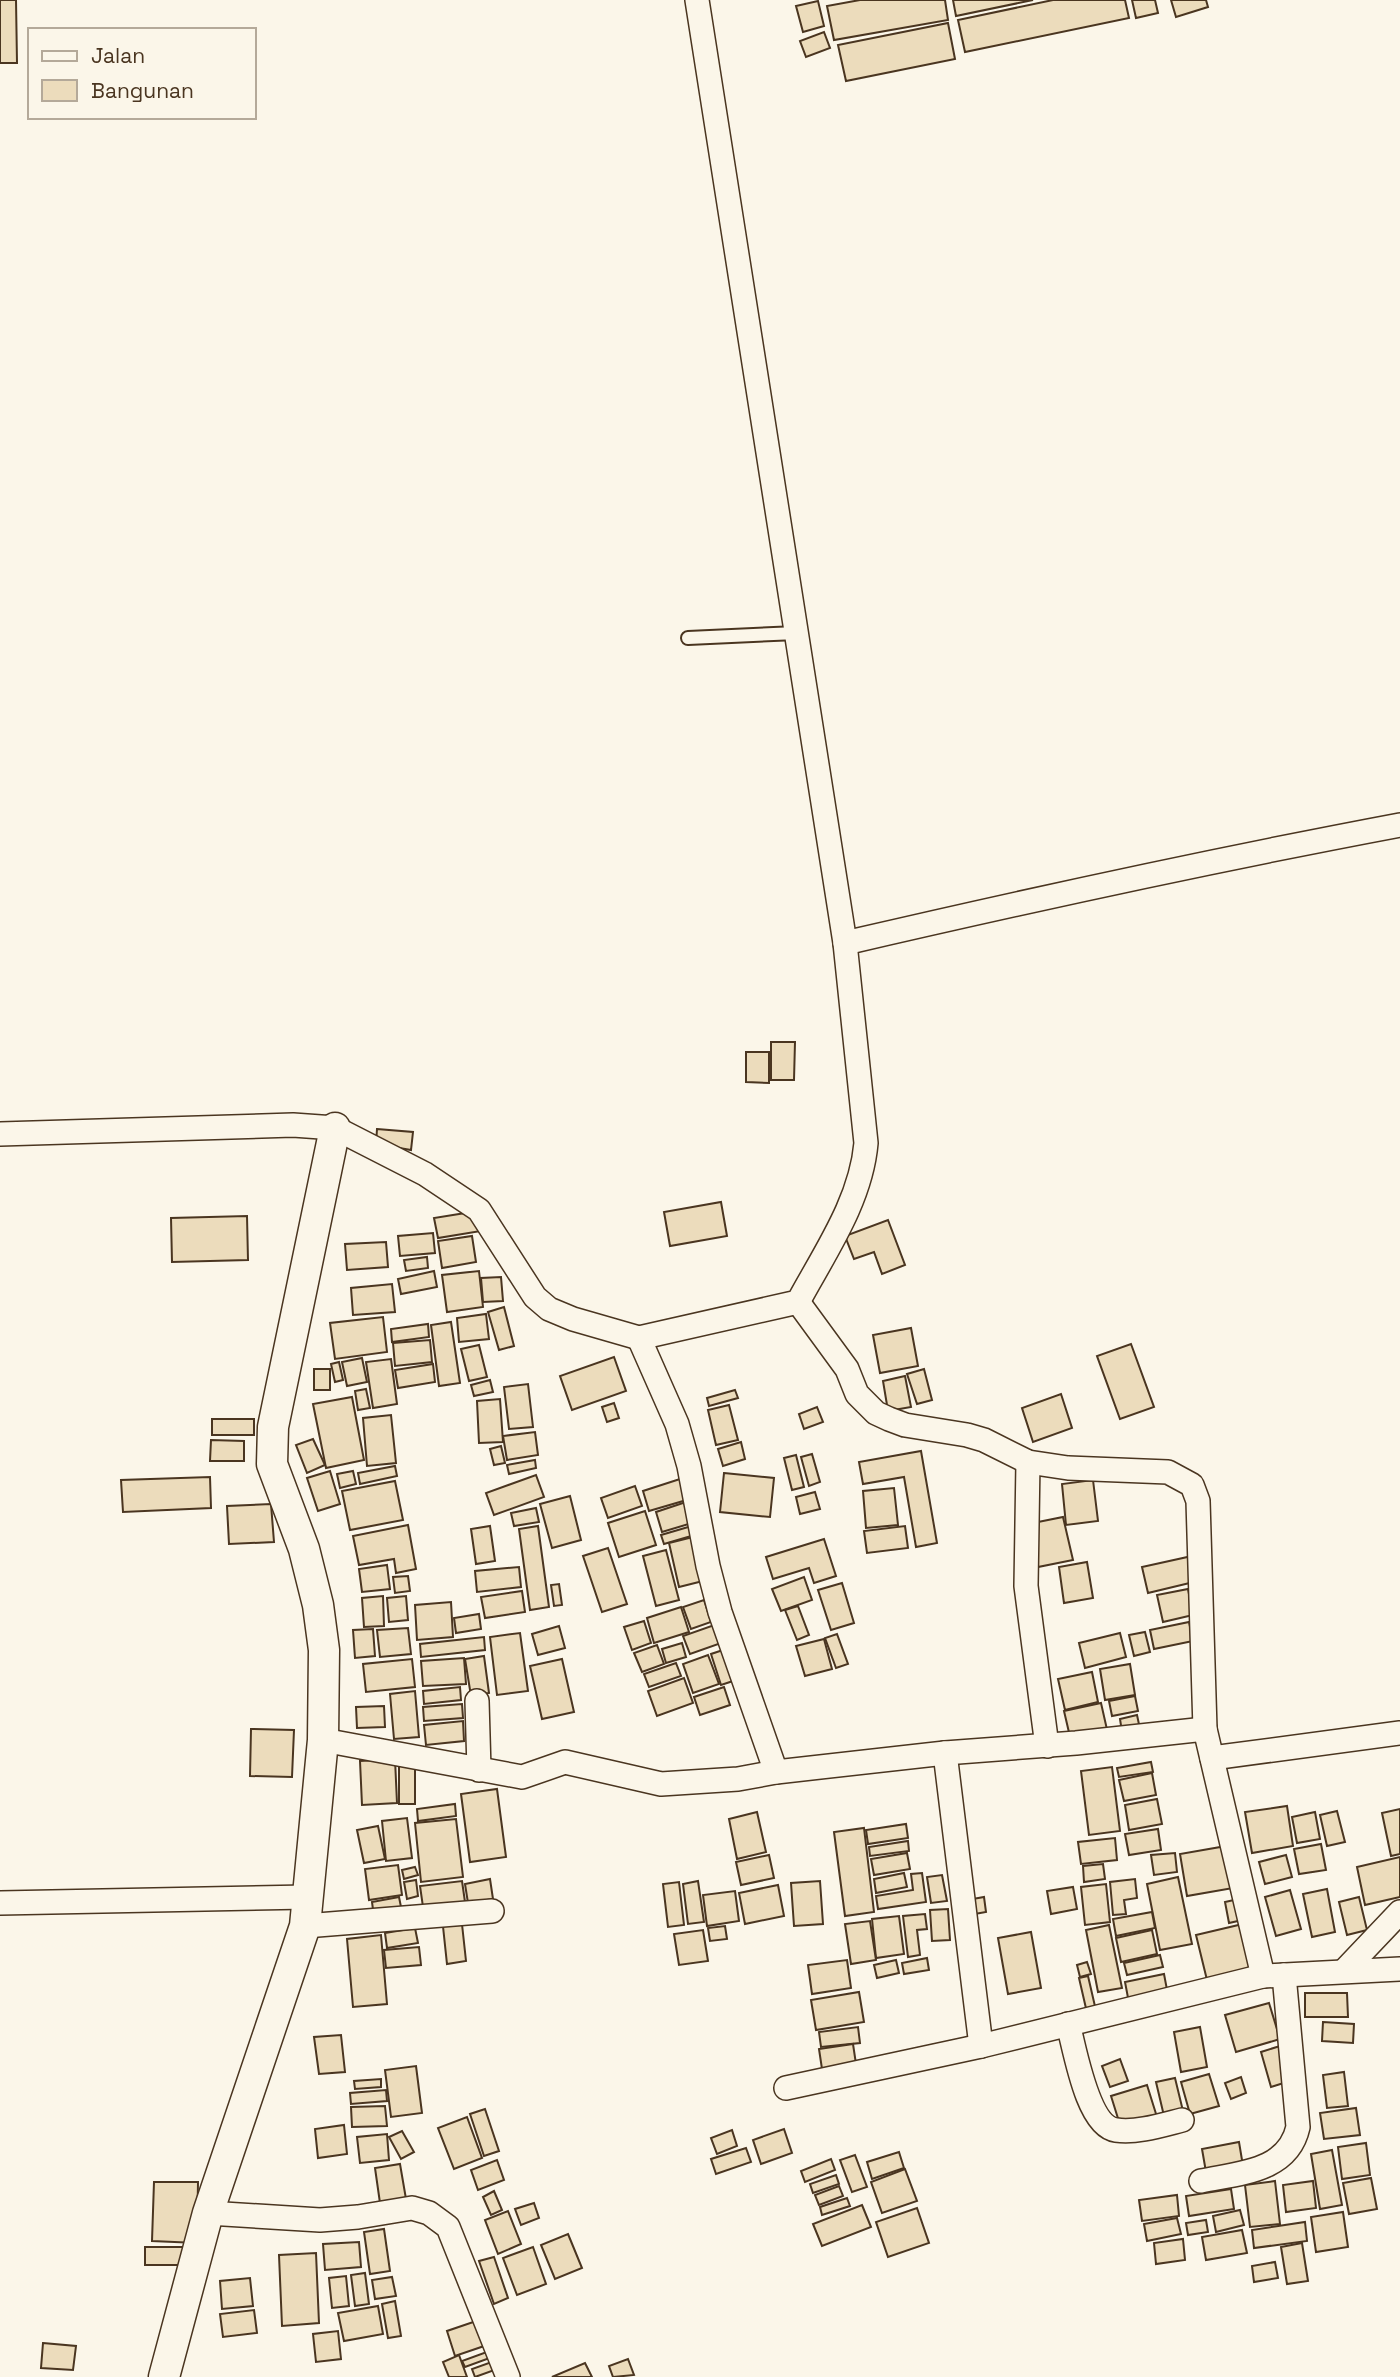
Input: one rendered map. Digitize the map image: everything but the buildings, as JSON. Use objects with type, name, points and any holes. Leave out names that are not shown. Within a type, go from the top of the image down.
[{"type":"street","points":[[0,1134],[293,1125],[335,1128],[425,1174],[479,1210],[535,1297],[549,1309],[573,1319],[639,1338],[798,1302],[850,1206],[865,1160],[866,1143],[845,943],[697,0]]},
{"type":"street","points":[[845,943],[1214,860],[1400,825]]},
{"type":"street","points":[[164,2377],[208,2213],[306,1912],[323,1740],[324,1650],[318,1605],[304,1549],[272,1464],[273,1427],[335,1128]]},
{"type":"street","points":[[798,1302],[846,1370],[857,1394],[876,1413],[905,1425],[975,1438],[1028,1462],[1068,1468],[1168,1472],[1192,1485],[1198,1501],[1205,1729],[1273,1976],[1298,2127],[1294,2142],[1285,2155],[1268,2165],[1201,2181]]},
{"type":"street","points":[[639,1338],[677,1424],[689,1466],[708,1566],[720,1612],[776,1772]]},
{"type":"street","points":[[1028,1462],[1026,1586],[1047,1746]]},
{"type":"street","points":[[477,1701],[480,1770]]},
{"type":"street","points":[[323,1740],[522,1777],[565,1762],[661,1784],[738,1779],[776,1772],[945,1753],[1047,1746],[1205,1729]]},
{"type":"street","points":[[1212,1758],[1400,1733]]},
{"type":"street","points":[[945,1753],[981,2046]]},
{"type":"street","points":[[0,1903],[306,1912],[492,1911]]},
{"type":"street","points":[[1344,1971],[1400,1912]]},
{"type":"street","points":[[786,2088],[981,2046],[1273,1976],[1400,1969]]},
{"type":"street","points":[[1068,2024],[1086,2089],[1095,2114],[1104,2125],[1116,2130],[1152,2128],[1182,2120]]},
{"type":"street","points":[[208,2213],[320,2220],[412,2208],[429,2213],[448,2227],[508,2377]]},
{"type":"lane","points":[[688,638],[797,633]]}]
